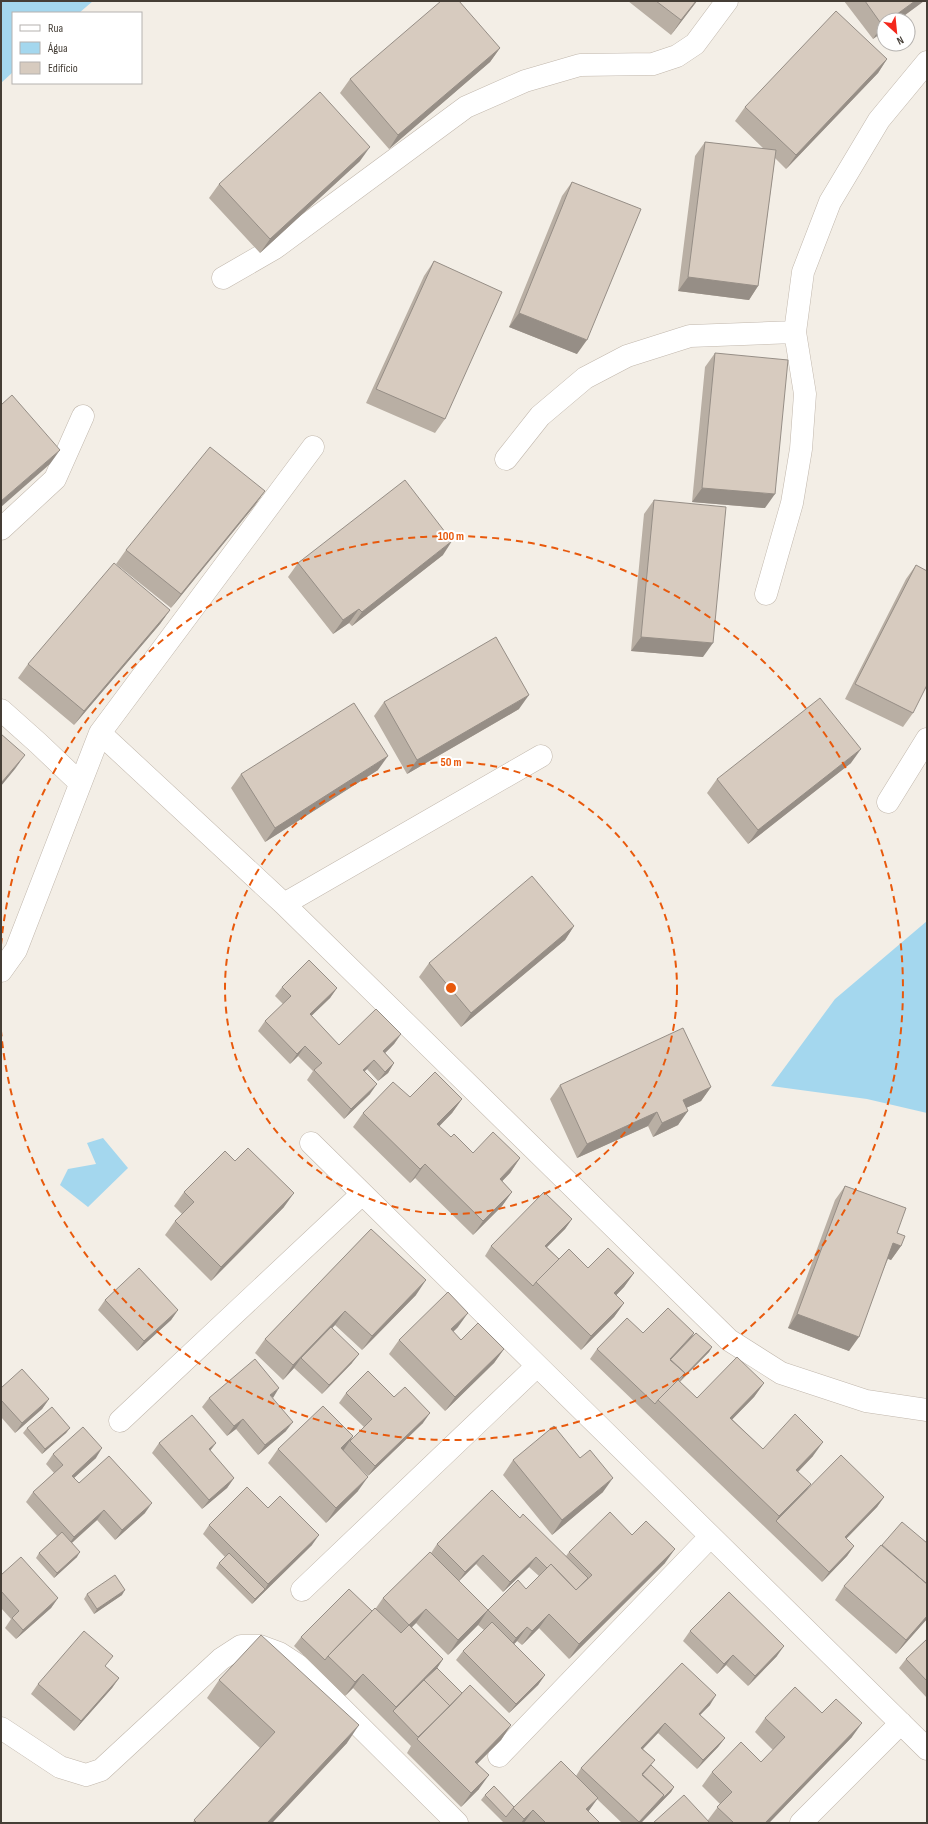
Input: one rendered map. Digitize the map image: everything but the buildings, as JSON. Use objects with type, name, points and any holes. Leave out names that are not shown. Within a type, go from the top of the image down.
[{"type":"street","points":[[224,278],[275,248],[466,107],[525,81],[580,65],[653,64],[677,56],[695,44],[727,1]]},
{"type":"street","points":[[766,594],[792,503],[801,448],[805,394],[795,332],[803,272],[830,202],[879,120],[927,62]]},
{"type":"street","points":[[506,459],[540,416],[585,378],[626,356],[690,336],[795,332]]},
{"type":"street","points":[[1,529],[55,479],[84,416]]},
{"type":"street","points":[[1,971],[16,950],[100,733],[313,447]]},
{"type":"street","points":[[1,710],[38,742],[80,783]]},
{"type":"street","points":[[100,733],[284,904],[729,1340],[781,1373],[866,1401],[927,1410]]},
{"type":"street","points":[[888,802],[927,739]]},
{"type":"street","points":[[284,904],[541,756]]},
{"type":"street","points":[[311,1144],[927,1749]]},
{"type":"street","points":[[120,1421],[362,1194]]},
{"type":"street","points":[[302,1590],[538,1366]]},
{"type":"street","points":[[499,1756],[710,1537]]},
{"type":"street","points":[[1,1728],[60,1767],[86,1775],[101,1770],[221,1659],[241,1646],[260,1646],[279,1652],[299,1666],[457,1823]]},
{"type":"street","points":[[801,1823],[901,1723]]},
{"type":"water","points":[[1,1],[93,1],[80,12],[12,12],[12,73],[1,83]]},
{"type":"water","points":[[927,921],[927,1113],[867,1099],[771,1086],[835,999]]},
{"type":"water","points":[[103,1138],[128,1168],[88,1207],[60,1185],[68,1169],[96,1164],[87,1143]]}]
